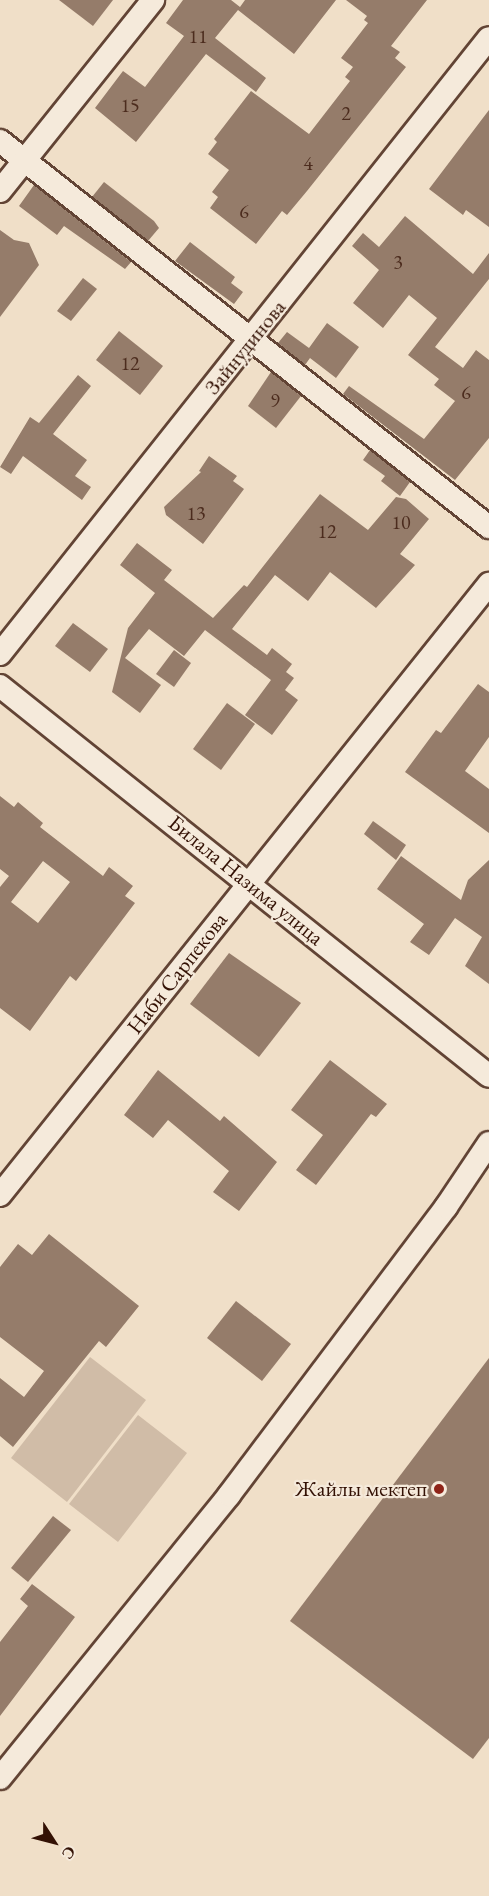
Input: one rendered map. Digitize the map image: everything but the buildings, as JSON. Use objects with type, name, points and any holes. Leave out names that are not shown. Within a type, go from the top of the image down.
[{"type":"street","points":[[0,191],[153,0]]},
{"type":"street","name":"Зайнудинова","points":[[0,654],[489,38]]},
{"type":"street","points":[[0,141],[489,527]]},
{"type":"street","name":"Наби Сарпекова","points":[[0,1194],[489,584]]},
{"type":"street","name":"Билала Назима улица","points":[[0,686],[250,882],[489,1076]]},
{"type":"street","points":[[0,1778],[229,1495],[446,1207],[489,1143]]},
{"type":"shaded area","points":[[90,1357],[146,1400],[67,1502],[11,1458]]},
{"type":"shaded area","points":[[138,1415],[187,1453],[118,1542],[69,1504]]},
{"type":"place","name":"Жайлы мектеп","points":[[439,1489]]}]
